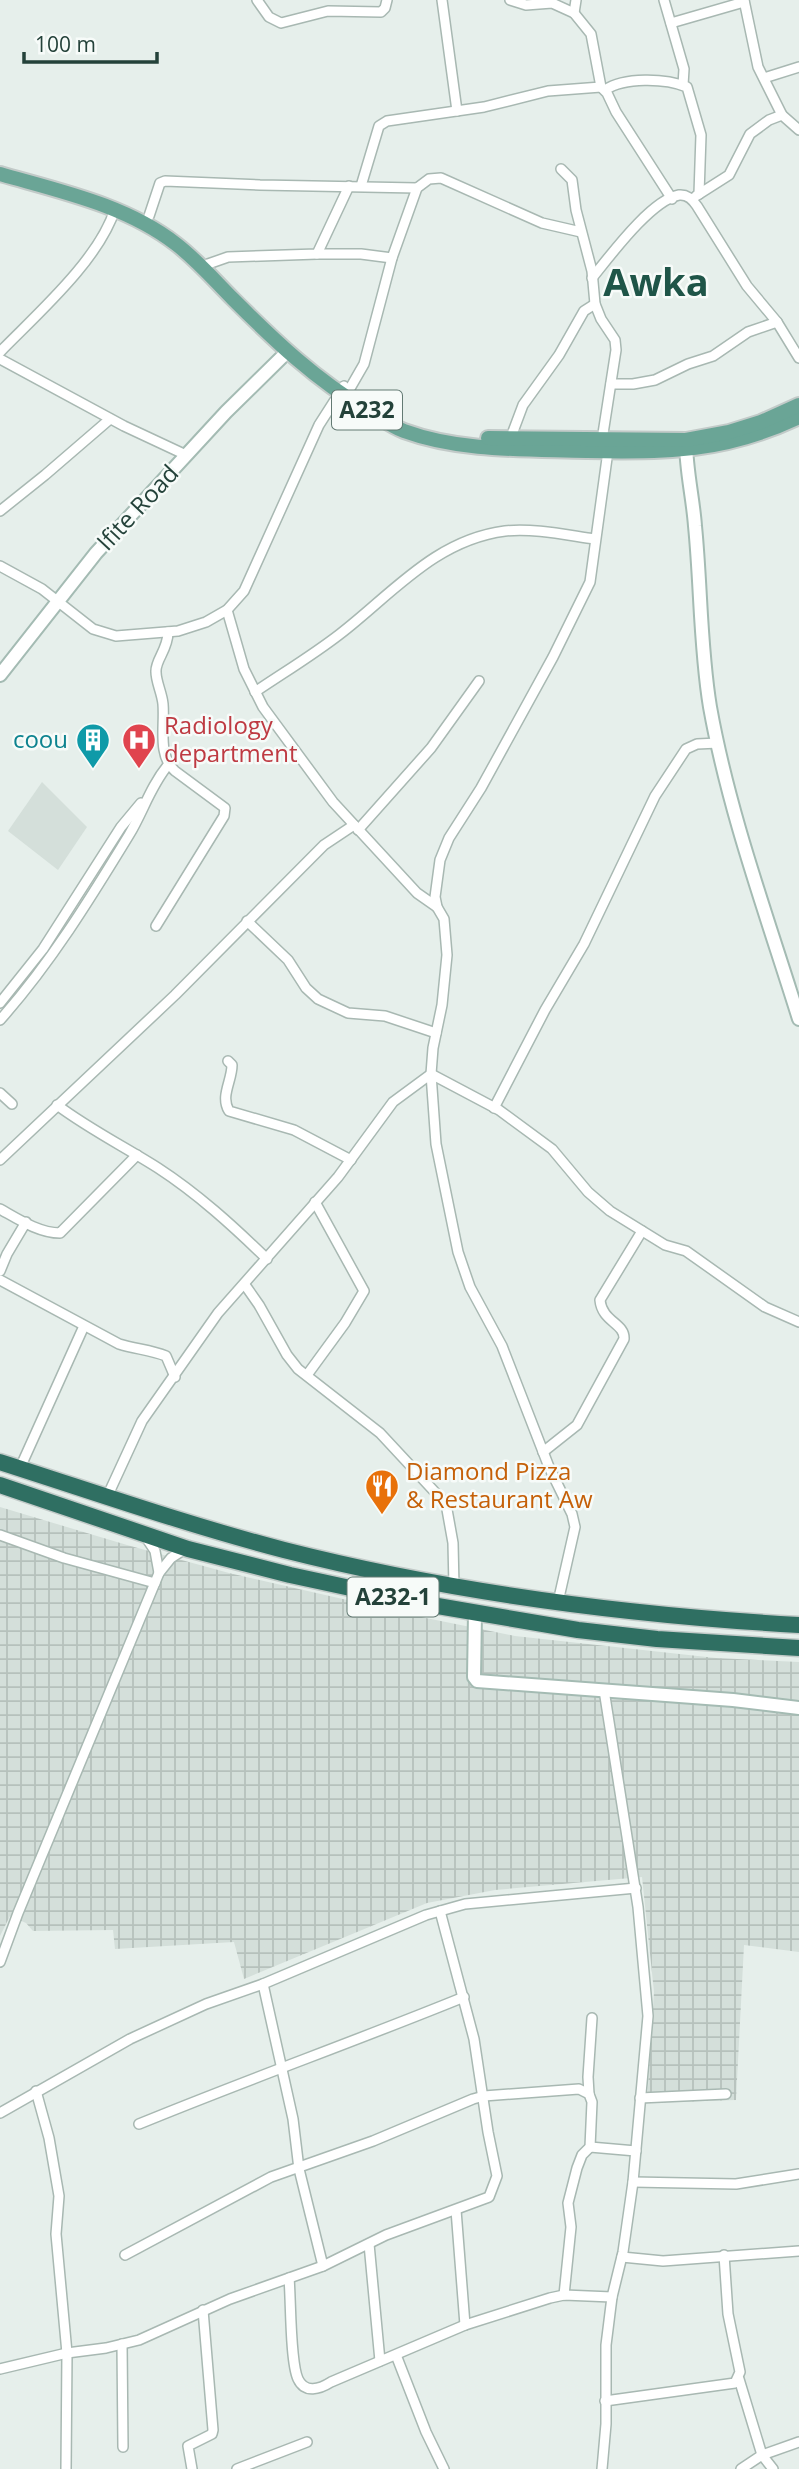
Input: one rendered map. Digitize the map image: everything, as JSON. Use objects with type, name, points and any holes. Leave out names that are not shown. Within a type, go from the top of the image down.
[{"type":"highway","name":"A232-1","points":[[0,1462],[286,1550],[454,1587],[688,1617],[799,1625]]},
{"type":"highway","name":"A232-1","points":[[0,1485],[186,1549],[290,1575],[475,1613],[644,1637],[799,1648]]},
{"type":"main road","name":"A232","points":[[0,166],[91,194],[149,216],[180,236],[293,347],[344,392],[402,421],[448,434],[605,446]]},
{"type":"main road","name":"A232","points":[[0,174],[115,209],[145,223],[176,244],[307,370],[401,430],[451,444],[726,445],[799,417]]},
{"type":"main road","name":"A232","points":[[686,445],[761,422],[799,405]]},
{"type":"street","points":[[257,0],[270,17],[281,23],[328,10],[381,12],[387,0]]},
{"type":"street","points":[[442,0],[457,111]]},
{"type":"street","points":[[509,0],[526,5],[552,3],[574,13],[592,34],[603,88],[628,132],[672,198]]},
{"type":"street","points":[[574,13],[576,0]]},
{"type":"street","points":[[664,0],[684,69],[684,85],[687,87],[701,135],[695,196],[747,286],[776,322],[799,358]]},
{"type":"street","points":[[671,23],[744,1],[758,67],[782,115],[799,130]]},
{"type":"street","points":[[764,78],[799,67]]},
{"type":"street","points":[[361,186],[379,126],[387,121],[484,107],[548,92],[603,88],[616,82],[635,80],[684,85]]},
{"type":"street","points":[[592,278],[652,211],[680,195],[695,196],[729,175],[750,134],[769,120],[782,115]]},
{"type":"street","points":[[558,1602],[575,1527],[572,1514],[543,1452],[502,1346],[470,1287],[457,1252],[436,1144],[431,1074],[447,955],[444,919],[435,897],[440,860],[449,838],[481,788],[590,582],[617,350],[615,340],[595,304],[572,180],[561,169]]},
{"type":"street","points":[[0,566],[42,589],[93,629],[116,636],[168,632],[206,622],[227,610],[244,591],[253,575],[319,425],[364,364],[392,258],[417,188],[429,179],[441,178],[542,223],[581,232]]},
{"type":"street","points":[[149,216],[160,183],[165,181],[417,188]]},
{"type":"street","points":[[317,254],[349,186]]},
{"type":"street","points":[[0,352],[55,296],[97,246],[115,209]]},
{"type":"street","points":[[208,264],[228,257],[317,254],[361,254],[392,258]]},
{"type":"street","points":[[511,438],[523,405],[559,355],[584,311],[595,304]]},
{"type":"street","points":[[611,384],[655,380],[688,364],[713,356],[748,332],[776,322]]},
{"type":"street","name":"Ifite Road","points":[[0,675],[96,553],[186,455],[287,352]]},
{"type":"street","points":[[0,359],[110,419],[186,455]]},
{"type":"street","points":[[0,511],[110,419]]},
{"type":"street","points":[[686,445],[695,525],[703,663],[718,743],[747,850],[798,1010]]},
{"type":"street","points":[[255,692],[340,634],[437,554],[465,541],[505,531],[532,531],[595,539]]},
{"type":"street","points":[[227,610],[244,669],[263,707],[333,802],[417,893],[437,907]]},
{"type":"street","points":[[156,926],[224,816],[225,808],[168,765],[164,754],[163,705],[155,672],[167,646],[168,632]]},
{"type":"street","points":[[0,1160],[175,995],[324,845],[356,827],[431,748],[479,681]]},
{"type":"street","points":[[494,1108],[545,1010],[584,944],[655,796],[685,749],[697,744],[718,743]]},
{"type":"street","points":[[0,1003],[43,949],[121,827],[168,765]]},
{"type":"street","points":[[0,1020],[75,922],[132,830],[147,796]]},
{"type":"street","points":[[247,921],[288,960],[306,988],[325,1003],[348,1013],[386,1016],[436,1033]]},
{"type":"street","points":[[228,1061],[232,1065],[225,1097],[229,1111],[294,1130],[351,1160]]},
{"type":"street","points":[[431,1074],[494,1108],[552,1149],[589,1192],[610,1211],[665,1245],[686,1251],[765,1307],[799,1322]]},
{"type":"street","points":[[107,1497],[142,1422],[218,1313],[351,1160],[393,1102],[431,1074]]},
{"type":"street","points":[[0,1093],[12,1104]]},
{"type":"street","points":[[57,1105],[189,1191],[230,1223],[267,1259]]},
{"type":"street","points":[[0,1209],[50,1233],[60,1233],[137,1155]]},
{"type":"street","points":[[307,1375],[345,1323],[364,1291],[315,1202]]},
{"type":"street","points":[[0,1271],[26,1222]]},
{"type":"street","points":[[543,1452],[577,1425],[624,1339],[622,1329],[603,1313],[600,1300],[642,1231]]},
{"type":"street","points":[[0,1280],[119,1344],[152,1350],[166,1356],[175,1377]]},
{"type":"street","points":[[245,1285],[298,1369],[380,1433],[446,1504],[453,1543],[454,1587]]},
{"type":"street","points":[[20,1468],[84,1326]]},
{"type":"street","points":[[0,1535],[39,1550],[157,1578]]},
{"type":"street","points":[[144,1535],[155,1551],[157,1578]]},
{"type":"street","points":[[0,1962],[157,1578],[172,1558],[186,1549]]},
{"type":"street","points":[[475,1613],[474,1677],[477,1681],[733,1700],[799,1708]]},
{"type":"street","points":[[602,2469],[606,2345],[633,2182],[648,2016],[636,1888],[604,1690]]},
{"type":"street","points":[[0,2113],[142,2033],[206,2004],[263,1984],[440,1911],[492,1900],[636,1888]]},
{"type":"street","points":[[0,2369],[139,2340],[203,2310],[323,2266],[386,2235],[489,2197],[495,2188],[496,2165],[488,2132],[474,2039],[440,1911]]},
{"type":"street","points":[[263,1984],[293,2119],[299,2169],[323,2266]]},
{"type":"street","points":[[139,2124],[464,1997]]},
{"type":"street","points":[[564,2295],[571,2227],[568,2203],[582,2155],[590,2147],[592,2102],[588,2077],[592,2018]]},
{"type":"street","points":[[125,2255],[271,2177],[299,2169],[484,2095],[579,2089],[589,2094]]},
{"type":"street","points":[[36,2091],[49,2138],[59,2196],[57,2234],[67,2353],[66,2469]]},
{"type":"street","points":[[640,2098],[726,2094]]},
{"type":"street","points":[[590,2147],[636,2151]]},
{"type":"street","points":[[633,2182],[736,2184],[799,2174]]},
{"type":"street","points":[[456,2210],[465,2325]]},
{"type":"street","points":[[369,2244],[380,2361]]},
{"type":"street","points":[[622,2257],[663,2261],[799,2251]]},
{"type":"street","points":[[605,2400],[735,2383],[740,2372],[728,2314],[724,2255]]},
{"type":"street","points":[[289,2278],[297,2378],[303,2386],[311,2389],[321,2389],[465,2325],[564,2295],[612,2297]]},
{"type":"street","points":[[192,2469],[188,2446],[212,2434],[214,2430],[203,2310]]},
{"type":"street","points":[[122,2344],[123,2447]]},
{"type":"street","points":[[396,2356],[426,2432],[444,2469]]},
{"type":"street","points":[[738,2379],[762,2455],[772,2469]]},
{"type":"street","points":[[237,2469],[307,2442]]},
{"type":"street","points":[[741,2469],[762,2455],[799,2442]]},
{"type":"shaded area","points":[[42,782],[87,827],[58,870],[8,831]]},
{"type":"shaded area","points":[[0,1507],[229,1573],[515,1636],[716,1658],[799,1662],[799,1952],[744,1945],[736,2100],[647,2103],[654,1992],[642,1877],[495,1890],[427,1903],[244,1979],[234,1942],[115,1949],[113,1930],[33,1931],[26,1923],[10,1916],[0,1936]]},
{"type":"place","name":"coou","points":[[93,770]]},
{"type":"place","name":"Radiology department","points":[[139,770]]},
{"type":"place","name":"Diamond Pizza & Restaurant Aw","points":[[382,1516]]},
{"type":"district","name":"Awka","points":[[656,283]]}]
